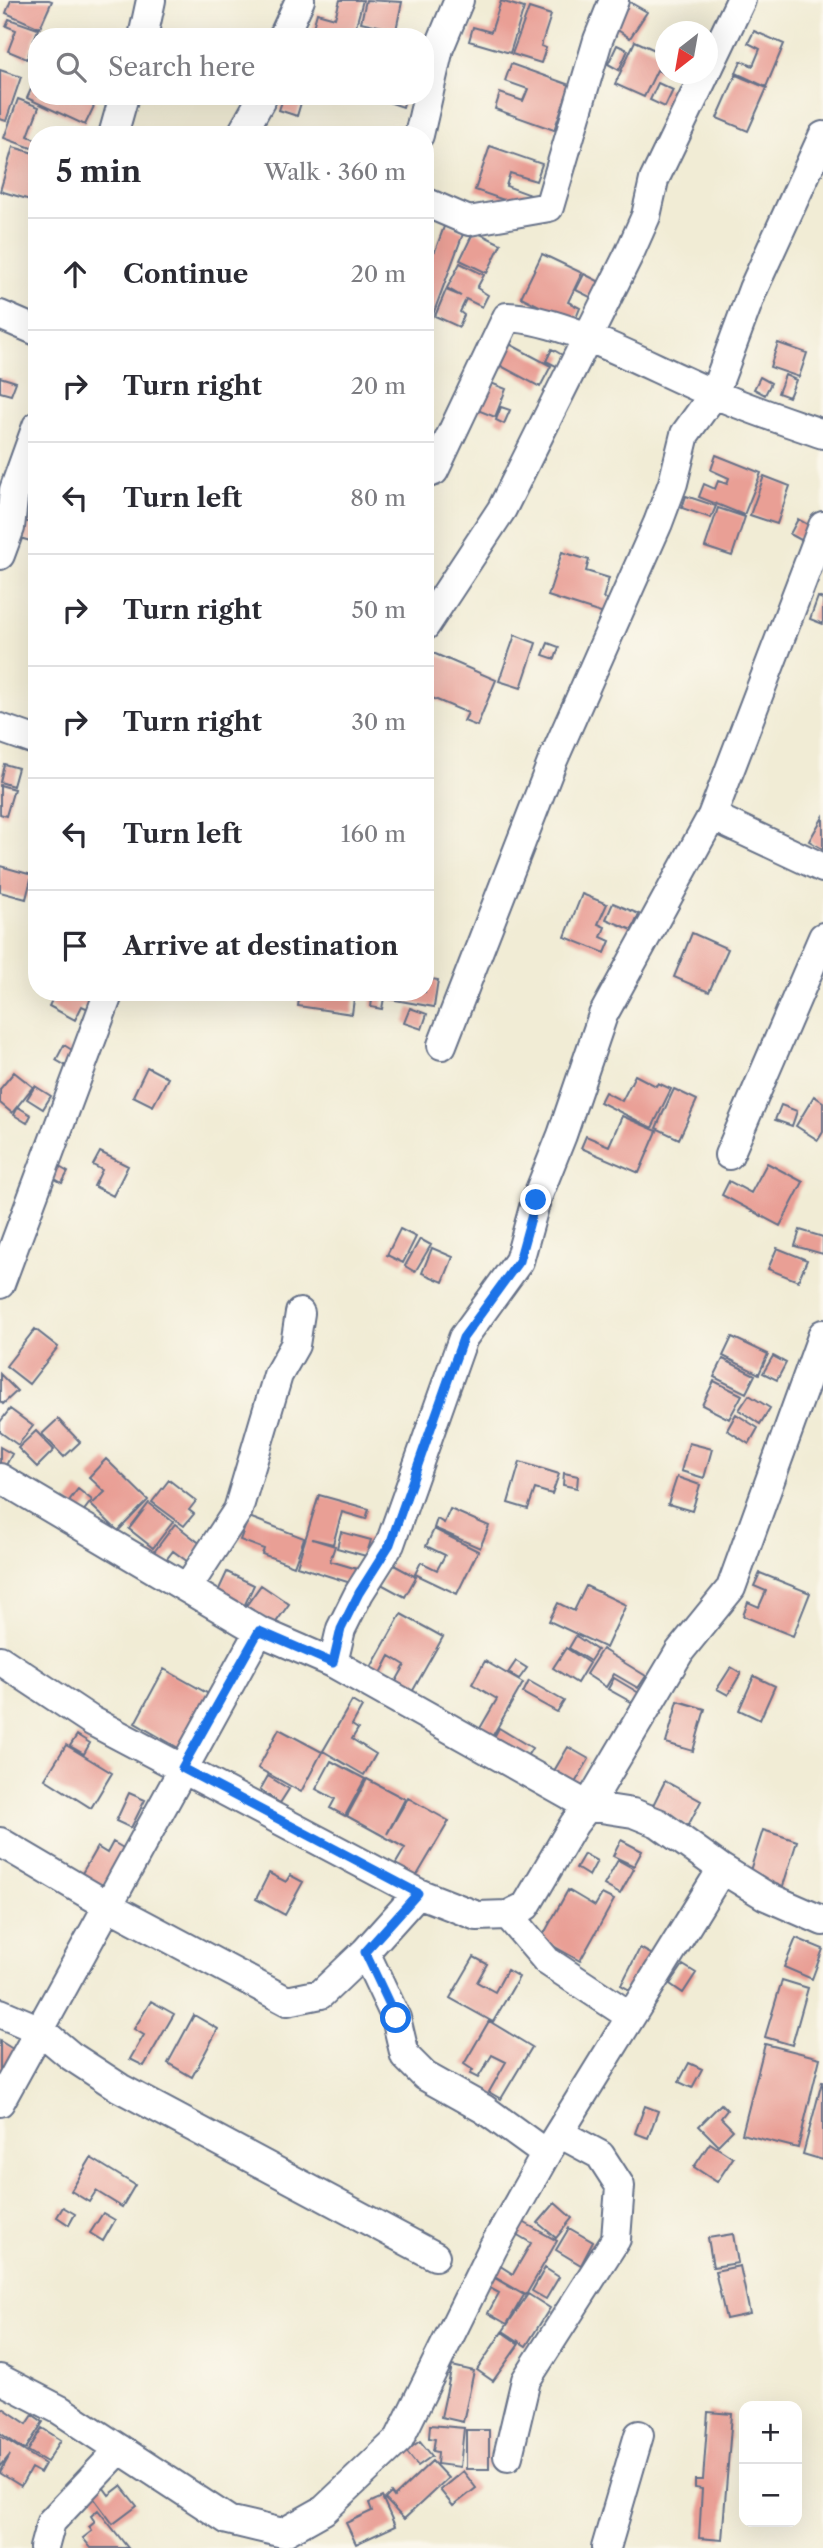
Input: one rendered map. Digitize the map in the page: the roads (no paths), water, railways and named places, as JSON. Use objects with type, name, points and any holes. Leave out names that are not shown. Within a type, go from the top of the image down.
[{"type":"street","points":[[144,28],[151,0]]},
{"type":"street","points":[[288,28],[300,0]]},
{"type":"street","points":[[434,70],[439,48],[459,0]]},
{"type":"street","points":[[434,206],[469,221],[549,207],[598,40],[614,0]]},
{"type":"street","points":[[718,47],[741,0]]},
{"type":"street","points":[[434,612],[502,509],[630,251],[646,216],[654,180],[700,84]]},
{"type":"street","points":[[116,126],[121,105]]},
{"type":"street","points":[[247,126],[258,105]]},
{"type":"street","points":[[421,126],[426,105]]},
{"type":"street","points":[[442,1045],[553,760],[658,523],[673,483],[685,434],[714,394],[753,289],[823,136]]},
{"type":"street","points":[[0,315],[28,327]]},
{"type":"street","points":[[434,471],[507,317],[531,318],[586,338],[714,394],[823,434]]},
{"type":"street","points":[[0,555],[10,528],[14,490],[28,451]]},
{"type":"street","points":[[333,1663],[341,1629],[359,1593],[390,1544],[463,1338],[519,1261],[536,1200],[562,1135],[603,1015],[712,816],[823,526]]},
{"type":"street","points":[[0,728],[28,738]]},
{"type":"street","points":[[712,816],[823,868]]},
{"type":"street","points":[[729,1155],[823,937]]},
{"type":"street","points":[[0,1284],[106,1001]]},
{"type":"street","points":[[187,1588],[238,1510],[278,1375],[295,1345],[300,1313]]},
{"type":"street","points":[[0,1660],[92,1721],[418,1893],[477,1916],[508,1915],[526,1906],[680,1651],[731,1588],[823,1334]]},
{"type":"street","points":[[0,1478],[259,1631],[333,1663],[588,1806],[633,1813],[658,1823],[722,1869],[766,1896],[823,1920]]},
{"type":"street","points":[[0,2102],[259,1631]]},
{"type":"street","points":[[0,1842],[107,1905],[287,2001],[321,1994],[365,1952],[418,1893]]},
{"type":"street","points":[[0,2379],[60,2410],[228,2520],[283,2533],[324,2510],[399,2439],[493,2248],[552,2143],[722,1869]]},
{"type":"street","points":[[508,1915],[547,1961],[630,2016]]},
{"type":"street","points":[[365,1952],[396,2018],[405,2056],[425,2076],[552,2143],[600,2155],[620,2186],[616,2239],[526,2380],[508,2456]]},
{"type":"street","points":[[0,2013],[40,2030],[71,2056],[120,2088],[435,2256]]},
{"type":"street","points":[[606,2548],[639,2435]]},
{"type":"street","points":[[44,2548],[51,2522],[120,2449]]}]
